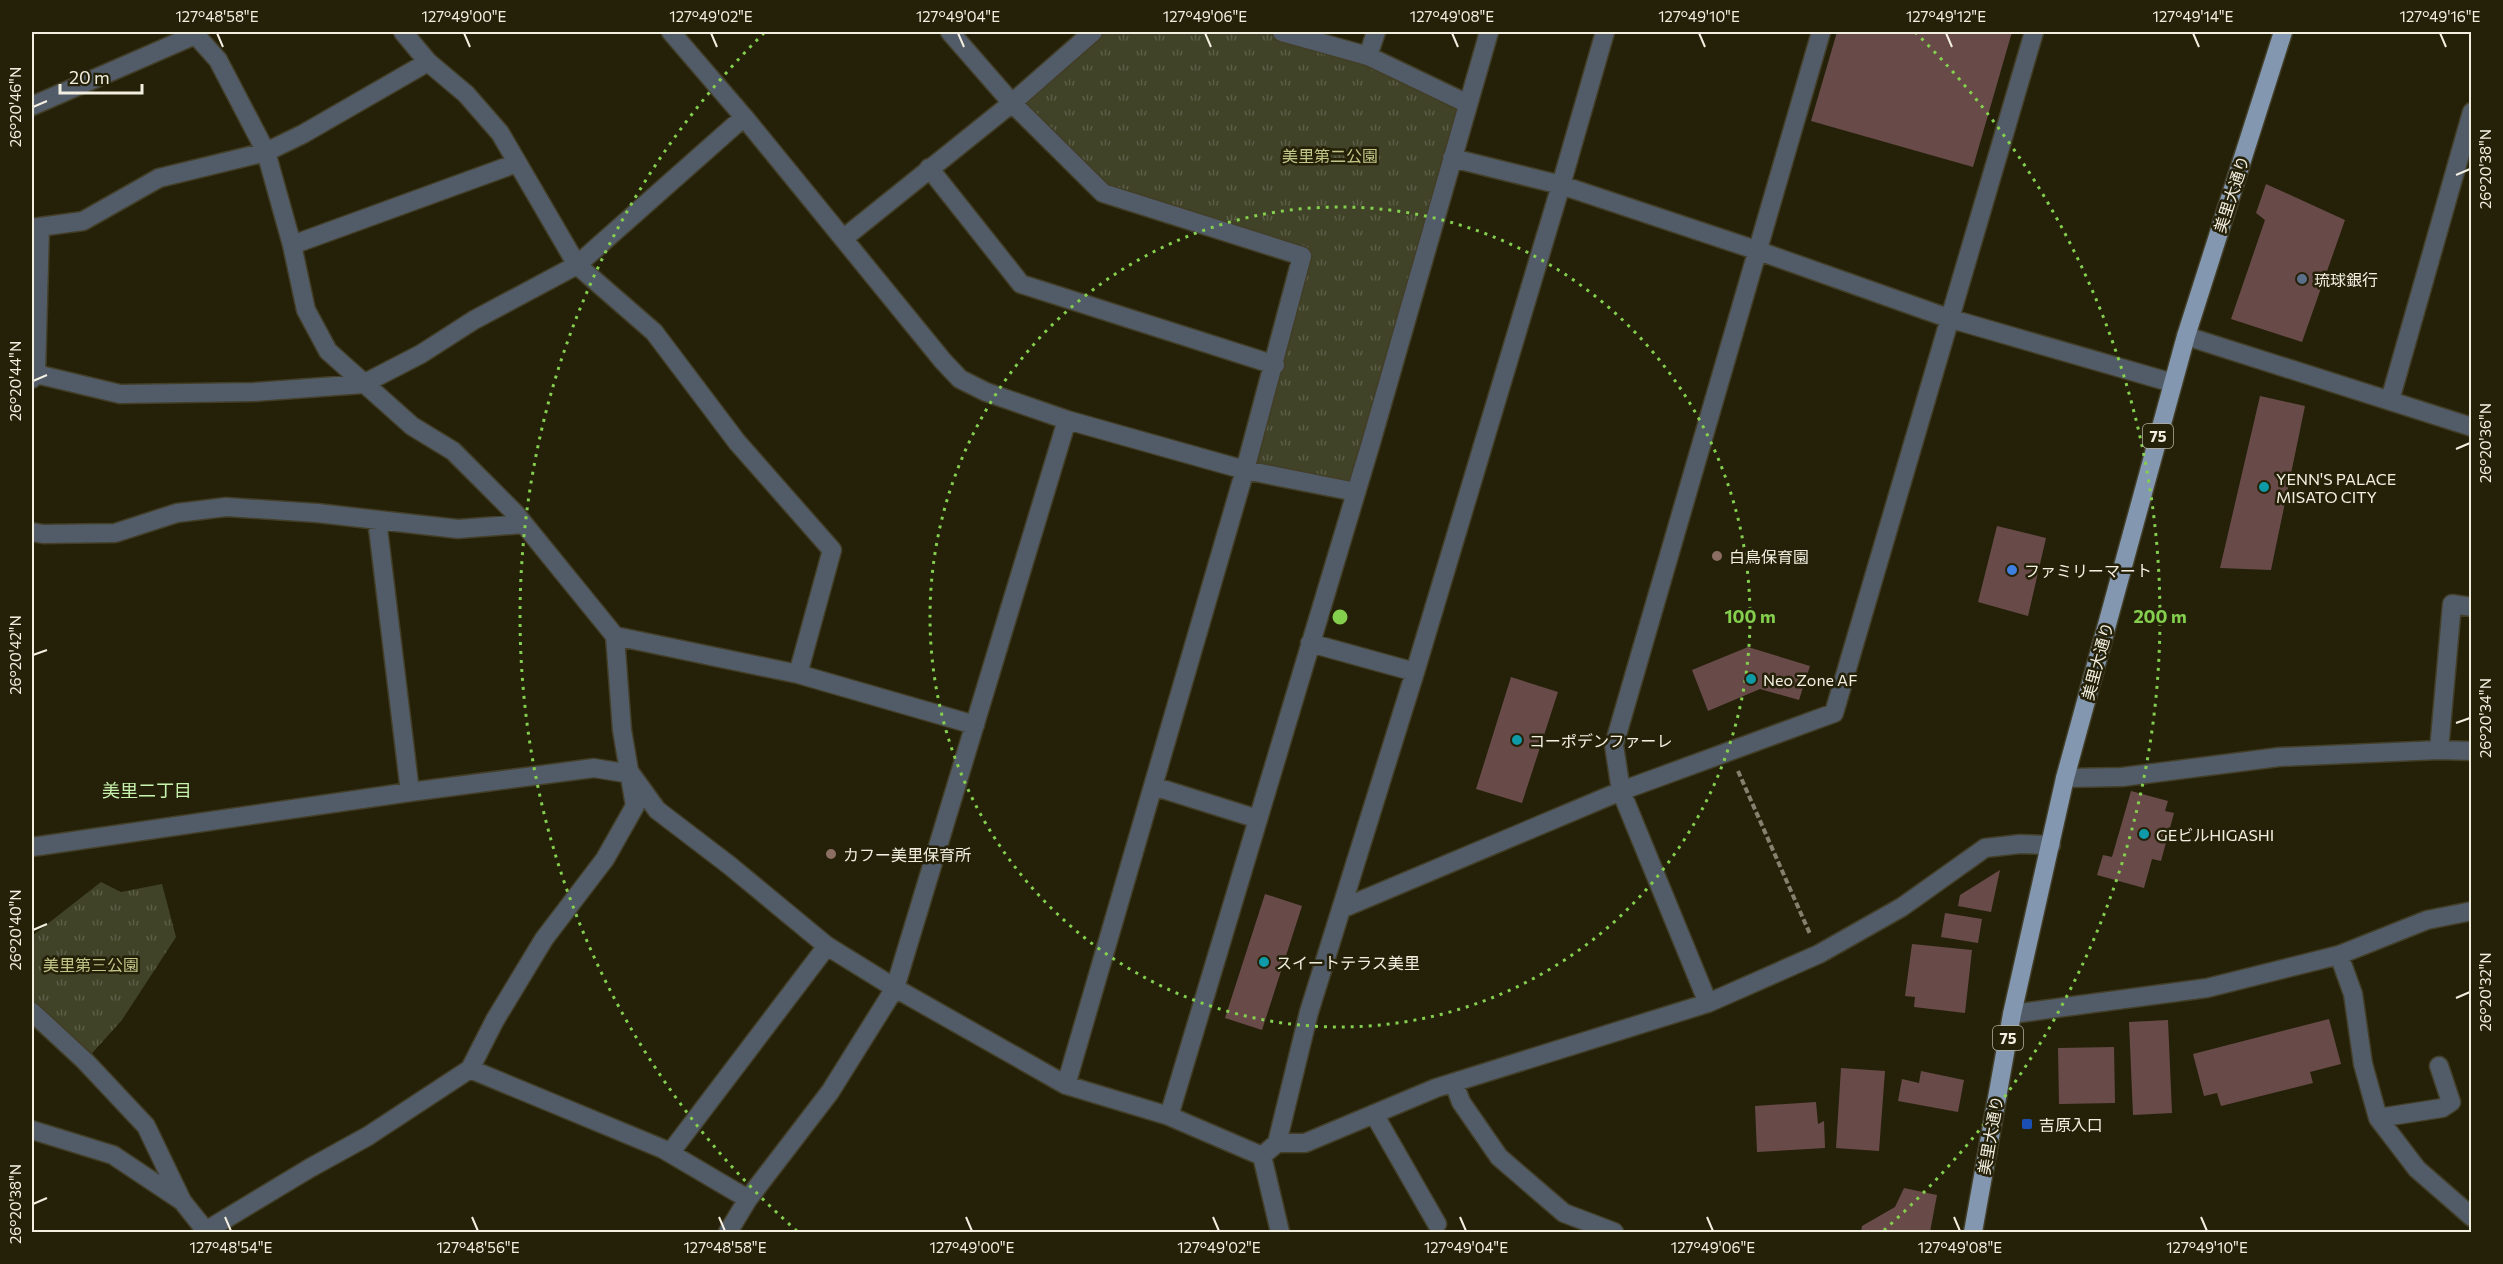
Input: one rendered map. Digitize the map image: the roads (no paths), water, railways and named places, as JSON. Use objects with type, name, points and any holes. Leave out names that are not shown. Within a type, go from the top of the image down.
[{"type":"main road","name":"美里大通り","points":[[1973,1233],[2012,1014],[2065,778],[2186,336],[2283,32]]},
{"type":"street","points":[[403,32],[428,62],[466,94],[501,133],[577,265],[654,332],[737,442],[832,550],[798,674]]},
{"type":"street","points":[[671,32],[960,379],[986,392],[1067,420],[1245,470],[1356,492]]},
{"type":"street","points":[[950,32],[1011,103],[1103,194],[1302,256],[1275,365],[1066,1085]]},
{"type":"street","points":[[844,238],[1011,103],[1093,32]]},
{"type":"street","points":[[1282,32],[1368,56],[1468,104]]},
{"type":"street","points":[[1368,56],[1376,32]]},
{"type":"street","points":[[1169,1116],[1356,492],[1489,32]]},
{"type":"street","points":[[1262,1156],[1277,1143],[1309,1012],[1415,672],[1605,32]]},
{"type":"street","points":[[1708,1003],[1621,791],[1614,745],[1821,32]]},
{"type":"street","points":[[1341,909],[1621,791],[1834,713],[1948,318],[2034,32]]},
{"type":"street","points":[[32,106],[195,33],[218,60],[266,152],[292,245],[306,310],[328,351],[412,426],[453,451],[524,524],[615,636],[622,730],[635,806],[605,859],[544,939],[495,1020],[470,1069],[368,1136],[310,1168],[205,1232],[182,1201],[146,1126],[85,1061],[32,1012]]},
{"type":"street","points":[[428,62],[303,134],[266,152],[159,178],[83,221],[36,227],[34,377],[120,394],[254,392],[363,384],[421,354],[474,320],[577,265],[744,117]]},
{"type":"street","points":[[2390,400],[2472,112]]},
{"type":"street","points":[[1452,158],[1561,185],[1756,250],[1948,318],[2173,383]]},
{"type":"street","points":[[292,245],[517,164]]},
{"type":"street","points":[[930,168],[1021,284],[1275,365]]},
{"type":"street","points":[[2186,336],[2472,426]]},
{"type":"street","points":[[728,1233],[748,1199],[830,1092],[895,988],[1067,420]]},
{"type":"street","points":[[32,532],[44,534],[115,533],[177,513],[226,507],[376,519],[458,529],[524,524]]},
{"type":"street","points":[[376,519],[410,792]]},
{"type":"street","points":[[2439,750],[2452,604],[2472,607]]},
{"type":"street","points":[[615,636],[798,674],[975,725]]},
{"type":"street","points":[[1310,643],[1415,672]]},
{"type":"street","points":[[2065,778],[2122,777],[2279,757],[2439,750],[2472,751]]},
{"type":"street","points":[[32,848],[410,792],[594,768],[631,774],[657,810],[729,865],[827,946],[895,988],[1066,1085],[1169,1116],[1262,1156]]},
{"type":"street","points":[[1153,786],[1258,819]]},
{"type":"street","points":[[1277,1143],[1305,1143],[1454,1083],[1708,1003],[1819,954],[1902,907],[1985,848],[2020,844],[2051,846]]},
{"type":"street","points":[[2012,1014],[2207,988],[2339,955],[2427,920],[2472,911]]},
{"type":"street","points":[[670,1152],[827,946]]},
{"type":"street","points":[[2339,955],[2353,994],[2363,1064],[2378,1118],[2417,1169],[2472,1217]]},
{"type":"street","points":[[2378,1118],[2442,1108],[2451,1102],[2439,1066]]},
{"type":"street","points":[[470,1069],[670,1152],[748,1199]]},
{"type":"street","points":[[1454,1083],[1461,1102],[1499,1157],[1564,1213],[1614,1233]]},
{"type":"street","points":[[1374,1114],[1437,1224]]},
{"type":"street","points":[[32,1130],[113,1155],[182,1201]]},
{"type":"street","points":[[1262,1156],[1280,1233]]},
{"type":"place","name":"琉球銀行","points":[[2302,279]]},
{"type":"place","name":"YENN'S PALACE MISATO CITY","points":[[2264,487]]},
{"type":"place","name":"白鳥保育園","points":[[1717,556]]},
{"type":"place","name":"ファミリーマート","points":[[2012,570]]},
{"type":"place","name":"Neo Zone AF","points":[[1751,679]]},
{"type":"place","name":"コーポデンファーレ","points":[[1517,740]]},
{"type":"place","name":"GEビルHIGASHI","points":[[2144,834]]},
{"type":"place","name":"カフー美里保育所","points":[[831,854]]},
{"type":"place","name":"スイートテラス美里","points":[[1264,962]]},
{"type":"place","name":"吉原入口","points":[[2027,1124]]},
{"type":"district","name":"美里二丁目","points":[[147,790]]},
{"type":"park label","name":"美里第二公園","points":[[1330,155]]},
{"type":"park label","name":"美里第三公園","points":[[91,964]]}]
